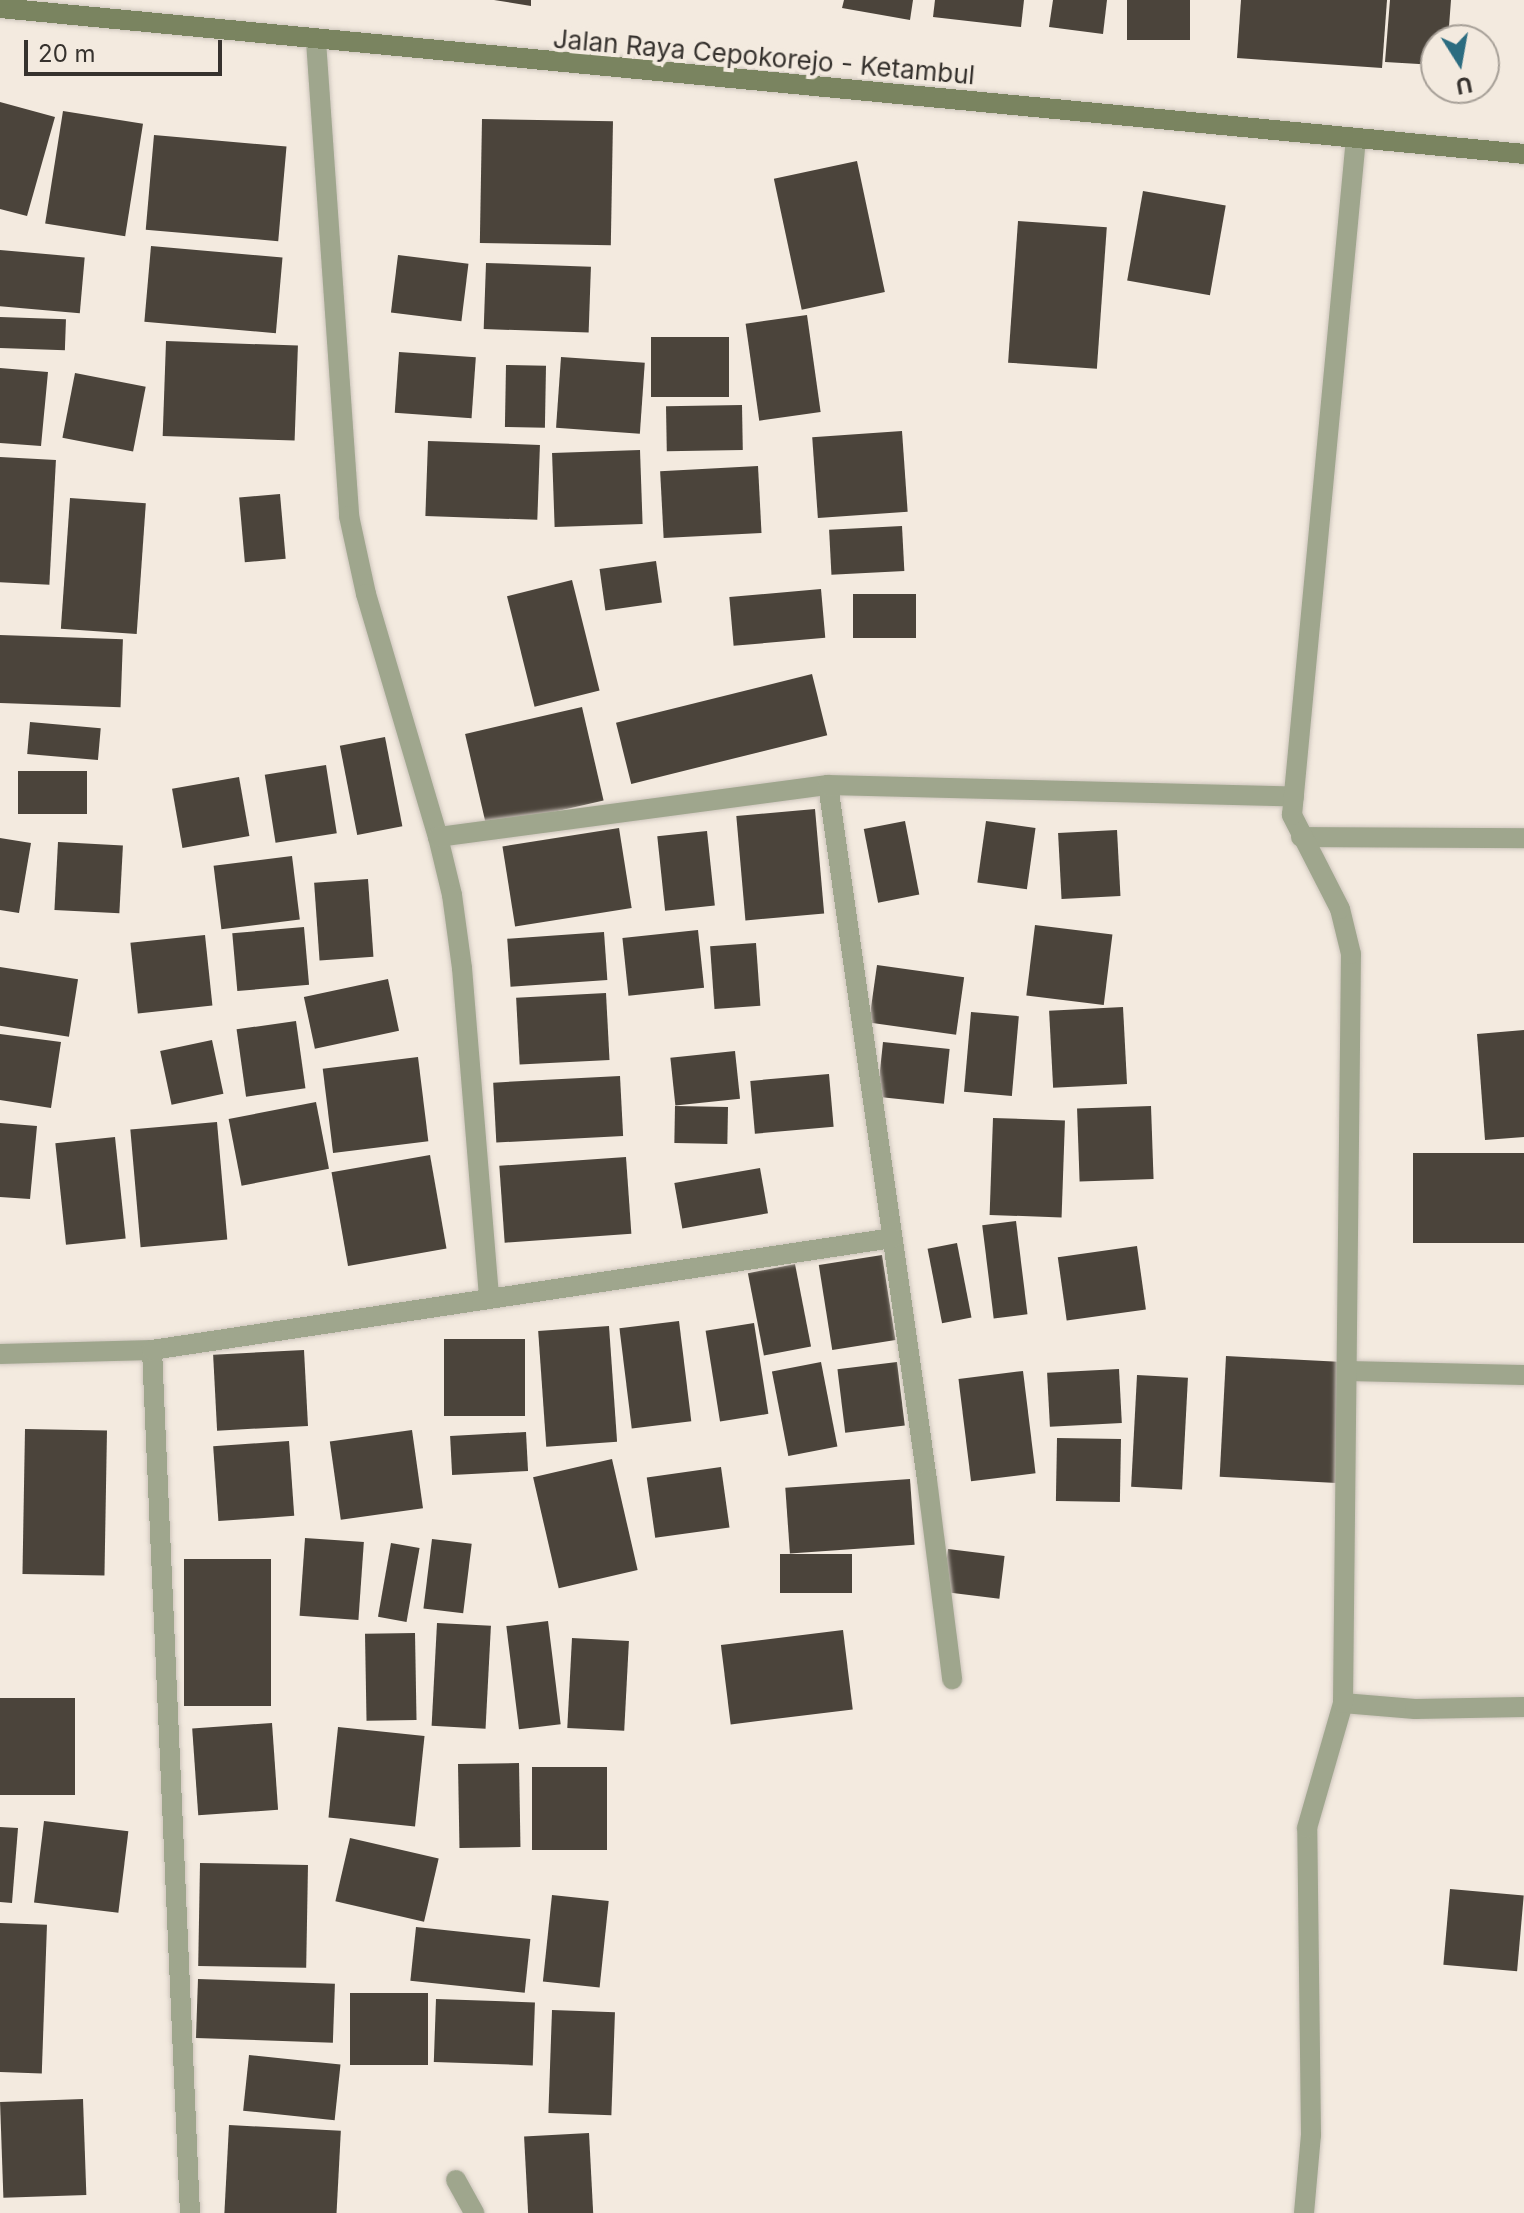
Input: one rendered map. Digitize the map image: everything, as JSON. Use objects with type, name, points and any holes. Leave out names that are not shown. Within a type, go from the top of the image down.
[{"type":"street","name":"Jalan Raya Cepokorejo - Ketambul","points":[[0,8],[113,17],[316,41],[1524,154]]},
{"type":"street","points":[[316,41],[349,516],[366,594],[438,837],[462,968],[489,1298]]},
{"type":"street","points":[[1304,2213],[1311,2135],[1307,1828],[1343,1703],[1351,954],[1340,909],[1292,815],[1356,138]]},
{"type":"street","points":[[438,837],[828,785],[1294,796]]},
{"type":"street","points":[[828,785],[952,1679]]},
{"type":"street","points":[[1301,837],[1524,838]]},
{"type":"street","points":[[0,1354],[152,1350],[893,1238]]},
{"type":"street","points":[[152,1350],[190,2213]]},
{"type":"street","points":[[1347,1371],[1524,1375]]},
{"type":"street","points":[[1343,1703],[1415,1709],[1524,1707]]},
{"type":"street","points":[[456,2180],[474,2213]]},
{"type":"building","points":[[494,0],[531,0],[531,6]]},
{"type":"building","points":[[844,0],[913,0],[910,20],[842,8]]},
{"type":"building","points":[[935,0],[1024,0],[1021,27],[933,17]]},
{"type":"building","points":[[1053,0],[1107,0],[1103,34],[1049,27]]},
{"type":"building","points":[[1127,0],[1190,0],[1190,40],[1127,40]]},
{"type":"building","points":[[1241,0],[1387,0],[1382,68],[1237,58]]},
{"type":"building","points":[[1390,0],[1451,0],[1449,24],[1420,24],[1420,64],[1385,62]]},
{"type":"building","points":[[0,102],[55,117],[27,216],[0,209]]},
{"type":"building","points":[[63,111],[143,124],[125,236],[45,224]]},
{"type":"building","points":[[482,119],[613,121],[611,245],[480,243]]},
{"type":"building","points":[[154,135],[286,147],[278,241],[146,230]]},
{"type":"building","points":[[857,161],[885,292],[802,310],[774,179]]},
{"type":"building","points":[[1143,191],[1226,206],[1210,295],[1127,281]]},
{"type":"building","points":[[1018,221],[1107,227],[1097,369],[1008,363]]},
{"type":"building","points":[[151,246],[282,258],[276,333],[144,322]]},
{"type":"building","points":[[0,250],[85,257],[80,313],[0,306]]},
{"type":"building","points":[[398,255],[468,264],[461,321],[391,313]]},
{"type":"building","points":[[486,263],[591,267],[589,333],[484,329]]},
{"type":"building","points":[[807,315],[821,412],[759,421],[746,324]]},
{"type":"building","points":[[0,317],[66,319],[65,350],[0,348]]},
{"type":"building","points":[[651,337],[729,337],[729,397],[651,397]]},
{"type":"building","points":[[166,341],[298,346],[295,441],[163,436]]},
{"type":"building","points":[[399,352],[476,357],[472,418],[395,413]]},
{"type":"building","points":[[561,357],[645,363],[640,434],[556,428]]},
{"type":"building","points":[[506,365],[546,366],[545,428],[505,427]]},
{"type":"building","points":[[0,368],[48,372],[41,446],[0,443]]},
{"type":"building","points":[[75,373],[146,387],[133,452],[62,438]]},
{"type":"building","points":[[742,405],[743,450],[667,451],[666,406]]},
{"type":"building","points":[[902,431],[908,512],[818,518],[812,437]]},
{"type":"building","points":[[428,441],[540,445],[537,520],[425,516]]},
{"type":"building","points":[[640,450],[643,524],[555,527],[552,453]]},
{"type":"building","points":[[0,457],[56,460],[49,585],[0,582]]},
{"type":"building","points":[[758,466],[762,533],[664,538],[660,471]]},
{"type":"building","points":[[280,494],[286,559],[245,562],[239,498]]},
{"type":"building","points":[[70,498],[146,503],[137,634],[61,629]]},
{"type":"building","points":[[902,526],[904,571],[831,575],[829,530]]},
{"type":"building","points":[[656,561],[662,603],[605,611],[600,569]]},
{"type":"building","points":[[572,580],[600,691],[535,707],[507,596]]},
{"type":"building","points":[[821,589],[825,638],[734,646],[729,597]]},
{"type":"building","points":[[853,594],[916,594],[916,638],[853,638]]},
{"type":"building","points":[[0,635],[123,639],[121,707],[0,703]]},
{"type":"building","points":[[812,674],[827,735],[631,784],[616,723]]},
{"type":"building","points":[[582,707],[604,801],[487,828],[465,734]]},
{"type":"building","points":[[30,722],[101,728],[98,760],[27,754]]},
{"type":"building","points":[[385,737],[402,826],[357,835],[340,746]]},
{"type":"building","points":[[326,765],[337,833],[276,843],[265,775]]},
{"type":"building","points":[[18,771],[87,771],[87,814],[18,814]]},
{"type":"building","points":[[239,777],[249,836],[182,848],[172,789]]},
{"type":"building","points":[[815,809],[824,914],[745,920],[736,816]]},
{"type":"building","points":[[905,821],[919,895],[878,903],[864,829]]},
{"type":"building","points":[[986,821],[1036,828],[1027,889],[977,882]]},
{"type":"building","points":[[619,828],[632,908],[515,926],[502,846]]},
{"type":"building","points":[[1117,830],[1120,896],[1062,899],[1058,833]]},
{"type":"building","points":[[707,831],[715,906],[665,911],[657,836]]},
{"type":"building","points":[[0,838],[31,843],[19,913],[0,910]]},
{"type":"building","points":[[58,842],[123,845],[119,913],[54,910]]},
{"type":"building","points":[[292,856],[300,920],[221,929],[214,866]]},
{"type":"building","points":[[368,879],[373,957],[320,961],[314,883]]},
{"type":"building","points":[[1035,925],[1112,935],[1104,1005],[1026,995]]},
{"type":"building","points":[[304,927],[309,985],[237,991],[232,933]]},
{"type":"building","points":[[698,930],[704,988],[628,996],[622,938]]},
{"type":"building","points":[[604,932],[607,980],[511,987],[507,939]]},
{"type":"building","points":[[205,935],[212,1006],[138,1013],[130,943]]},
{"type":"building","points":[[756,943],[760,1006],[715,1009],[710,946]]},
{"type":"building","points":[[877,965],[964,977],[956,1035],[869,1022]]},
{"type":"building","points":[[0,967],[78,979],[69,1037],[0,1026]]},
{"type":"building","points":[[388,979],[399,1031],[315,1049],[304,997]]},
{"type":"building","points":[[606,993],[610,1060],[520,1065],[516,998]]},
{"type":"building","points":[[1123,1007],[1127,1084],[1053,1088],[1049,1011]]},
{"type":"building","points":[[971,1012],[1019,1016],[1012,1096],[964,1092]]},
{"type":"building","points":[[296,1021],[305,1088],[246,1097],[237,1029]]},
{"type":"building","points":[[1524,1030],[1524,1137],[1485,1140],[1477,1034]]},
{"type":"building","points":[[0,1034],[61,1042],[51,1108],[0,1100]]},
{"type":"building","points":[[212,1040],[223,1094],[172,1105],[160,1051]]},
{"type":"building","points":[[883,1042],[950,1049],[944,1104],[877,1097]]},
{"type":"building","points":[[735,1051],[740,1099],[675,1106],[670,1058]]},
{"type":"building","points":[[418,1057],[428,1141],[333,1153],[323,1069]]},
{"type":"building","points":[[829,1074],[834,1127],[755,1134],[750,1081]]},
{"type":"building","points":[[620,1076],[623,1136],[496,1143],[493,1083]]},
{"type":"building","points":[[316,1102],[329,1169],[242,1186],[229,1119]]},
{"type":"building","points":[[675,1106],[728,1107],[727,1144],[674,1143]]},
{"type":"building","points":[[1151,1106],[1154,1179],[1080,1182],[1077,1109]]},
{"type":"building","points":[[993,1118],[1065,1121],[1062,1217],[990,1215]]},
{"type":"building","points":[[217,1122],[227,1240],[141,1247],[130,1130]]},
{"type":"building","points":[[0,1123],[37,1126],[30,1199],[0,1197]]},
{"type":"building","points":[[115,1137],[126,1238],[66,1245],[55,1143]]},
{"type":"building","points":[[1413,1153],[1524,1153],[1524,1243],[1413,1243]]},
{"type":"building","points":[[430,1155],[446,1249],[348,1266],[332,1172]]},
{"type":"building","points":[[626,1157],[631,1234],[505,1243],[499,1166]]},
{"type":"building","points":[[760,1168],[768,1213],[682,1228],[674,1183]]},
{"type":"building","points":[[1016,1221],[1027,1314],[994,1318],[982,1225]]},
{"type":"building","points":[[957,1243],[972,1318],[942,1323],[928,1249]]},
{"type":"building","points":[[1137,1246],[1146,1309],[1067,1321],[1058,1257]]},
{"type":"building","points":[[882,1255],[895,1340],[832,1350],[819,1265]]},
{"type":"building","points":[[795,1264],[811,1346],[764,1356],[748,1273]]},
{"type":"building","points":[[679,1321],[691,1421],[632,1429],[619,1328]]},
{"type":"building","points":[[754,1323],[768,1414],[720,1422],[706,1331]]},
{"type":"building","points":[[609,1326],[617,1442],[546,1447],[538,1331]]},
{"type":"building","points":[[444,1339],[525,1339],[525,1416],[444,1416]]},
{"type":"building","points":[[304,1350],[308,1426],[217,1431],[213,1355]]},
{"type":"building","points":[[1226,1356],[1343,1362],[1337,1483],[1220,1477]]},
{"type":"building","points":[[821,1362],[837,1446],[788,1456],[772,1372]]},
{"type":"building","points":[[897,1362],[905,1426],[845,1433],[837,1369]]},
{"type":"building","points":[[1119,1369],[1122,1423],[1050,1427],[1047,1373]]},
{"type":"building","points":[[1023,1371],[1036,1473],[971,1481],[958,1379]]},
{"type":"building","points":[[1137,1375],[1188,1378],[1182,1490],[1131,1487]]},
{"type":"building","points":[[25,1429],[107,1430],[104,1575],[22,1574]]},
{"type":"building","points":[[412,1430],[423,1508],[341,1520],[330,1442]]},
{"type":"building","points":[[526,1432],[528,1471],[452,1475],[450,1436]]},
{"type":"building","points":[[1057,1438],[1121,1439],[1120,1502],[1056,1501]]},
{"type":"building","points":[[289,1441],[294,1516],[218,1521],[213,1446]]},
{"type":"building","points":[[612,1459],[638,1570],[559,1588],[533,1477]]},
{"type":"building","points":[[721,1467],[729,1527],[655,1538],[647,1477]]},
{"type":"building","points":[[910,1479],[915,1545],[790,1554],[785,1488]]},
{"type":"building","points":[[305,1538],[364,1542],[358,1620],[300,1616]]},
{"type":"building","points":[[432,1539],[472,1544],[463,1613],[423,1608]]},
{"type":"building","points":[[391,1543],[420,1548],[407,1622],[378,1617]]},
{"type":"building","points":[[948,1549],[1005,1556],[999,1599],[943,1592]]},
{"type":"building","points":[[780,1554],[852,1554],[852,1593],[780,1593]]},
{"type":"building","points":[[184,1559],[271,1559],[271,1706],[184,1706]]},
{"type":"building","points":[[548,1621],[561,1724],[519,1729],[506,1626]]},
{"type":"building","points":[[437,1623],[491,1626],[486,1729],[432,1726]]},
{"type":"building","points":[[843,1630],[853,1709],[731,1724],[721,1645]]},
{"type":"building","points":[[415,1633],[417,1720],[367,1721],[365,1634]]},
{"type":"building","points":[[572,1638],[629,1641],[624,1731],[567,1728]]},
{"type":"building","points":[[0,1698],[75,1698],[75,1795],[0,1795]]},
{"type":"building","points":[[272,1723],[278,1810],[198,1815],[192,1729]]},
{"type":"building","points":[[338,1727],[425,1736],[415,1827],[328,1818]]},
{"type":"building","points":[[519,1763],[520,1847],[459,1848],[458,1764]]},
{"type":"building","points":[[532,1767],[607,1767],[607,1850],[532,1850]]},
{"type":"building","points":[[44,1821],[128,1831],[118,1913],[34,1902]]},
{"type":"building","points":[[0,1827],[18,1828],[12,1903],[0,1902]]},
{"type":"building","points":[[350,1838],[439,1858],[424,1922],[335,1901]]},
{"type":"building","points":[[200,1863],[308,1865],[306,1968],[198,1966]]},
{"type":"building","points":[[1450,1889],[1524,1895],[1517,1971],[1443,1965]]},
{"type":"building","points":[[552,1895],[609,1901],[600,1987],[543,1982]]},
{"type":"building","points":[[0,1923],[47,1925],[42,2074],[0,2072]]},
{"type":"building","points":[[416,1927],[530,1939],[525,1993],[410,1981]]},
{"type":"building","points":[[198,1979],[335,1984],[333,2043],[196,2038]]},
{"type":"building","points":[[350,1993],[428,1993],[428,2065],[350,2065]]},
{"type":"building","points":[[436,1999],[535,2002],[533,2065],[434,2062]]},
{"type":"building","points":[[552,2010],[615,2012],[611,2115],[548,2113]]},
{"type":"building","points":[[249,2055],[340,2065],[335,2120],[243,2111]]},
{"type":"building","points":[[83,2099],[86,2195],[3,2198],[0,2102]]},
{"type":"building","points":[[229,2125],[341,2131],[337,2213],[224,2213]]},
{"type":"building","points":[[589,2133],[593,2213],[528,2213],[524,2136]]}]
